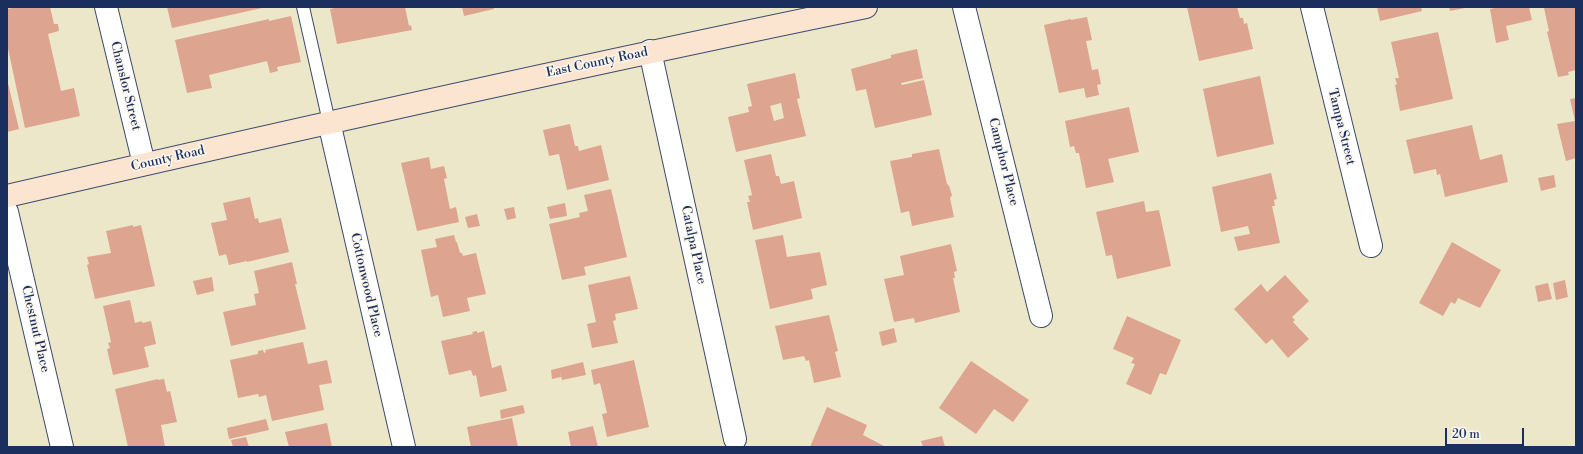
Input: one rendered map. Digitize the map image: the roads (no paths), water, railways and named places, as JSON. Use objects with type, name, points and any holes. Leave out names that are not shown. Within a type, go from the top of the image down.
[{"type":"street","name":"Chanslor Street","points":[[106,7],[144,164]]},
{"type":"street","name":"East County Road","points":[[329,122],[650,51],[866,7]]},
{"type":"street","name":"Camphor Place","points":[[964,7],[1041,316]]},
{"type":"street","name":"Tampa Street","points":[[1312,7],[1371,246]]},
{"type":"street","name":"Catalpa Place","points":[[650,51],[735,438]]},
{"type":"street","name":"County Road","points":[[7,196],[329,122]]},
{"type":"street","name":"Cottonwood Place","points":[[329,122],[404,447]]},
{"type":"street","name":"Chestnut Place","points":[[7,212],[62,447]]},
{"type":"lane","points":[[303,7],[329,122]]}]
